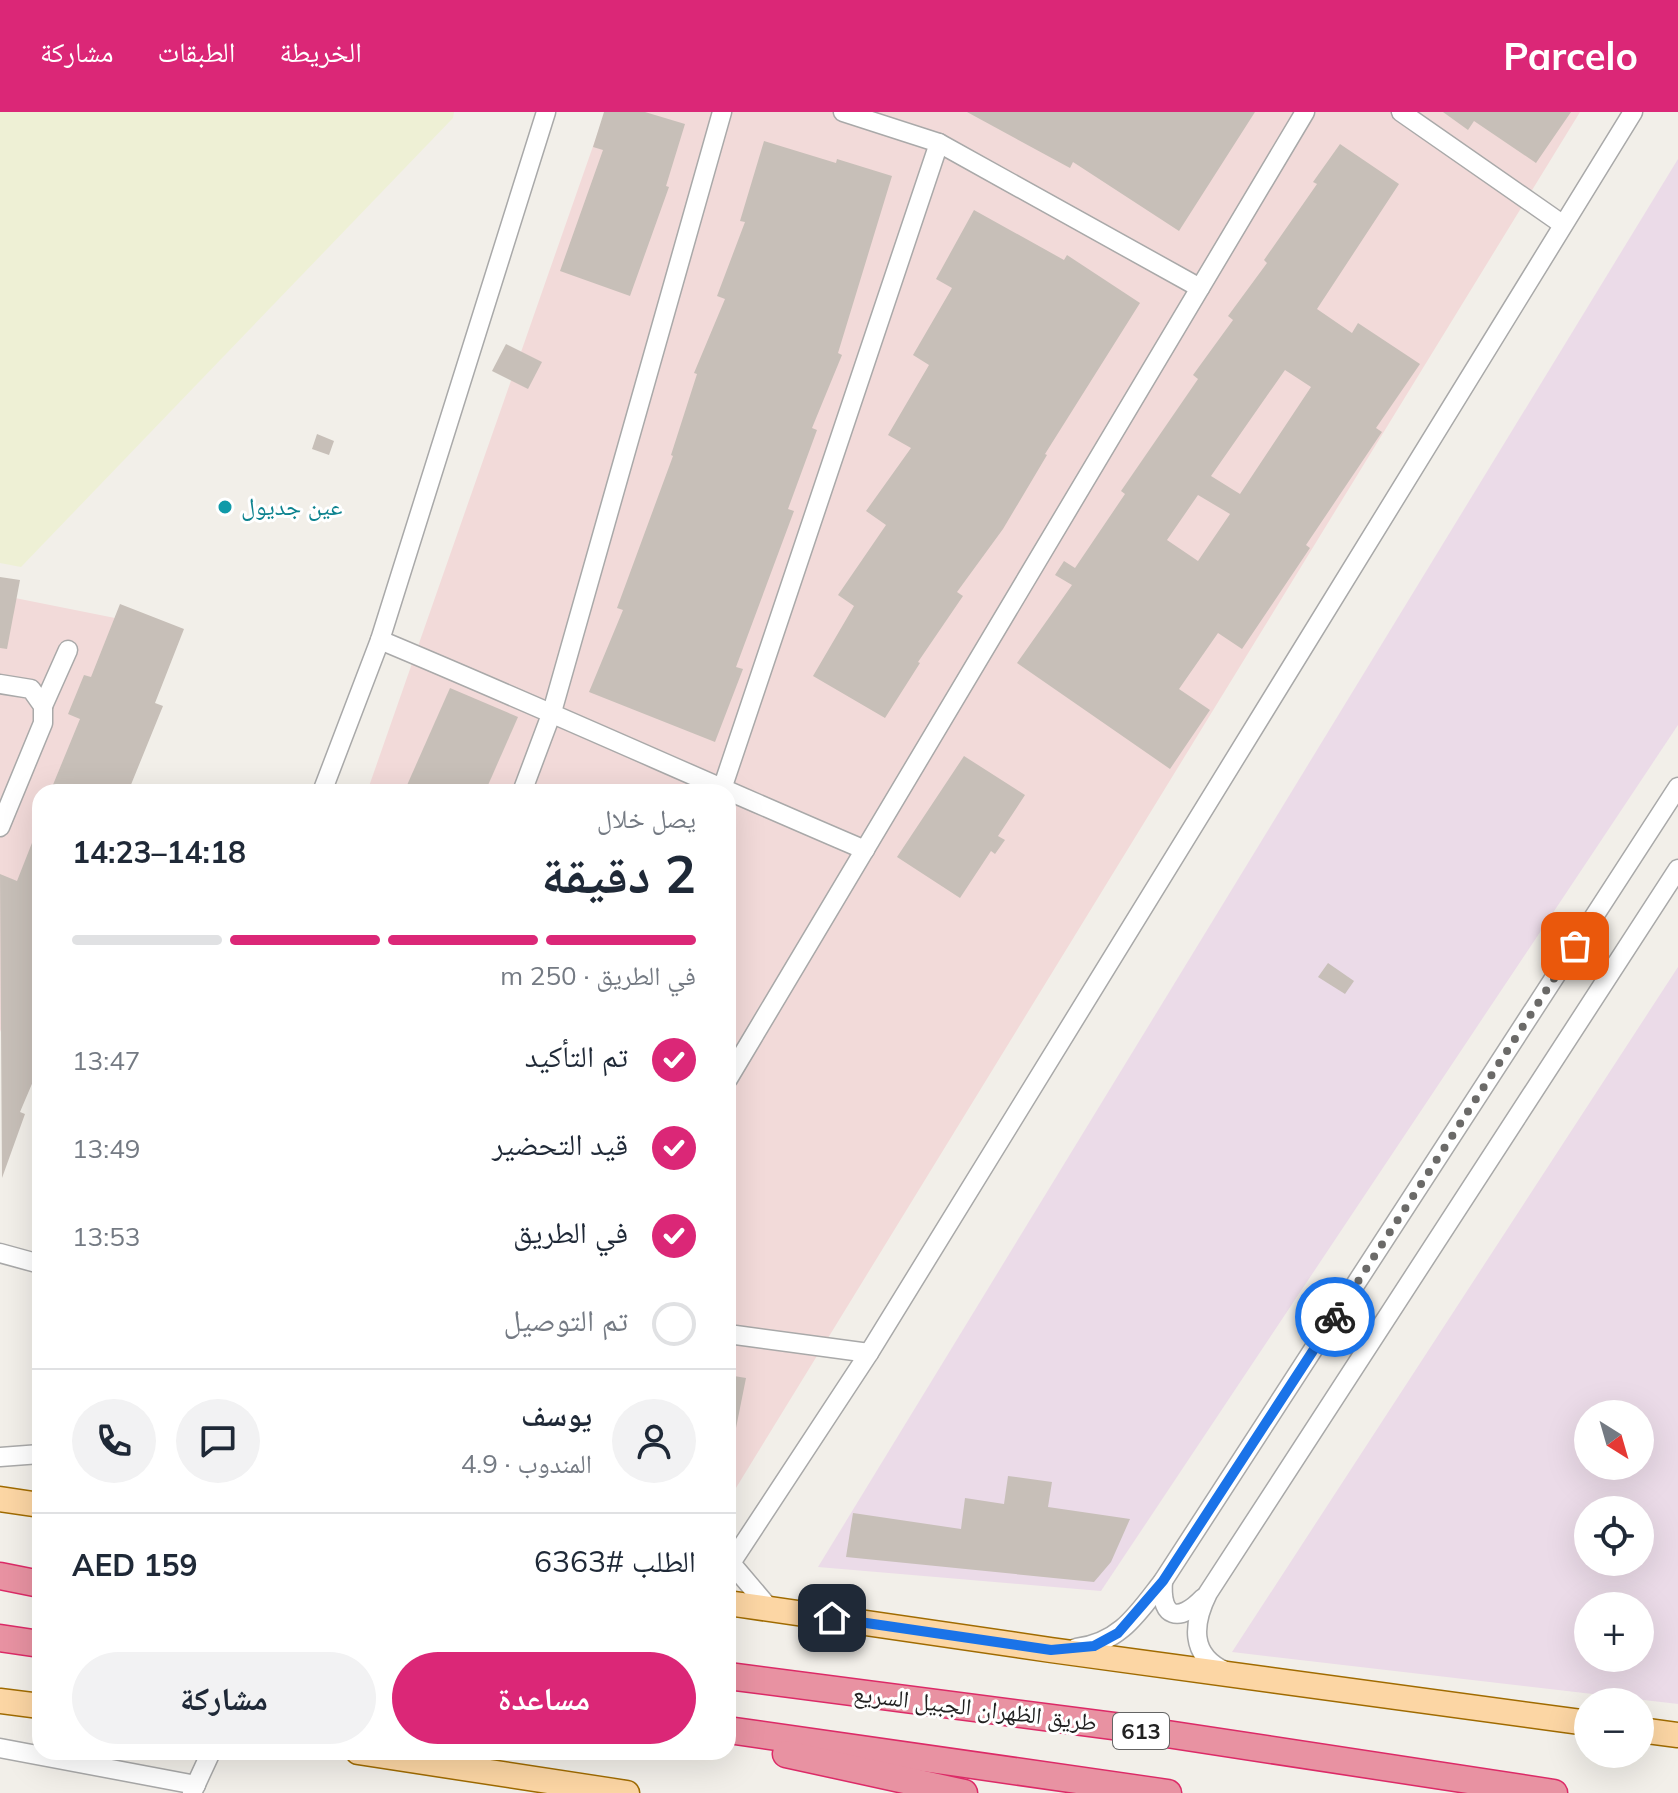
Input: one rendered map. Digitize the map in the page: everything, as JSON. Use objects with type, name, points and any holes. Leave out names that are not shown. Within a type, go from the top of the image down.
[{"type":"highway","points":[[0,1576],[32,1582]]},
{"type":"highway","points":[[0,1638],[32,1643]]},
{"type":"highway","name":"طريق الظهران الجبيل السريع","points":[[736,1677],[1121,1727],[1554,1793]]},
{"type":"highway","name":"613","points":[[736,1731],[1168,1793]]},
{"type":"highway","points":[[736,1743],[964,1793]]},
{"type":"main road","points":[[0,1499],[32,1504]]},
{"type":"main road","points":[[736,1604],[1239,1677],[1574,1721]]},
{"type":"main road","points":[[0,1701],[32,1705]]},
{"type":"main road","points":[[1654,1732],[1678,1735]]},
{"type":"main road","points":[[410,1760],[627,1793]]},
{"type":"street","points":[[325,784],[380,640],[546,112]]},
{"type":"street","points":[[525,784],[552,712],[722,112]]},
{"type":"street","points":[[843,112],[939,143],[1200,288]]},
{"type":"street","points":[[736,1066],[1305,112]]},
{"type":"street","points":[[1401,112],[1562,224]]},
{"type":"street","points":[[736,1553],[869,1353],[1633,112]]},
{"type":"street","points":[[724,784],[939,143]]},
{"type":"street","points":[[380,640],[552,712],[711,784]]},
{"type":"street","points":[[0,827],[43,723],[43,706],[68,650]]},
{"type":"street","points":[[0,684],[31,689],[43,706]]},
{"type":"street","points":[[1051,1650],[1094,1646],[1118,1633],[1163,1581],[1678,787]]},
{"type":"street","points":[[736,795],[865,850]]},
{"type":"street","points":[[1239,1677],[1214,1666],[1204,1657],[1198,1643],[1199,1611],[1208,1593],[1678,869]]},
{"type":"street","points":[[0,1253],[32,1262]]},
{"type":"street","points":[[736,1335],[869,1353]]},
{"type":"street","points":[[0,1457],[32,1455]]},
{"type":"street","points":[[736,1569],[770,1609]]},
{"type":"street","points":[[1163,1581],[1165,1607],[1175,1614],[1193,1609],[1208,1593]]},
{"type":"street","points":[[0,1748],[32,1755]]},
{"type":"street","points":[[57,1760],[194,1789],[207,1760]]},
{"type":"shaded area","points":[[605,112],[1580,112],[736,1488],[736,784],[370,784]]},
{"type":"shaded area","points":[[1678,159],[1678,725],[1101,1591],[818,1567]]},
{"type":"shaded area","points":[[0,595],[155,626],[95,784],[32,784],[32,948],[0,1032]]},
{"type":"shaded area","points":[[1678,967],[1678,1704],[1654,1701],[1654,1688],[1574,1688],[1574,1692],[1232,1652]]},
{"type":"green space","points":[[0,112],[454,112],[453,118],[21,567],[0,563]]},
{"type":"building","points":[[604,112],[645,112],[685,124],[666,186],[669,187],[630,296],[560,271],[603,150],[593,147]]},
{"type":"building","points":[[967,112],[1255,112],[1179,231],[1073,162],[1070,168]]},
{"type":"building","points":[[1443,112],[1571,112],[1536,163],[1474,121],[1468,130]]},
{"type":"building","points":[[764,141],[892,176],[838,353],[842,355],[812,428],[817,430],[788,509],[794,511],[736,667],[743,669],[715,742],[589,692],[623,610],[617,608],[673,456],[697,374],[694,373],[725,299],[717,296],[745,222],[740,221]]},
{"type":"building","points":[[1340,144],[1399,184],[1317,309],[1352,333],[1358,323],[1420,364],[1376,428],[1382,432],[1306,545],[1310,548],[1242,649],[1218,633],[1179,689],[1210,710],[1170,769],[1017,663],[1072,585],[1055,575],[1064,561],[1075,568],[1125,494],[1121,491],[1198,379],[1193,375],[1233,320],[1228,316],[1267,263],[1264,260],[1317,184],[1313,182]],"holes":[[[1285,370],[1311,387],[1240,494],[1211,476]],[[1198,495],[1230,514],[1198,561],[1167,540]]]},
{"type":"building","points":[[974,210],[1064,260],[1067,255],[1140,303],[1045,454],[1003,529],[957,592],[963,596],[885,718],[813,676],[854,606],[838,595],[886,525],[866,511],[911,448],[888,435],[929,365],[913,355],[952,288],[936,279]]},
{"type":"building","points":[[506,344],[542,362],[528,389],[492,371]]},
{"type":"building","points":[[317,434],[334,441],[329,455],[312,449]]},
{"type":"building","points":[[0,577],[20,580],[7,649],[0,648]]},
{"type":"building","points":[[120,604],[184,629],[155,703],[163,706],[131,784],[53,784],[80,719],[68,714],[84,675],[91,677]]},
{"type":"building","points":[[450,688],[518,717],[489,784],[408,784]]},
{"type":"building","points":[[964,756],[1025,795],[998,836],[1005,840],[995,854],[991,851],[960,898],[897,857]]},
{"type":"building","points":[[32,843],[32,1084],[20,1112],[25,1114],[2,1178],[0,874],[17,881]]},
{"type":"building","points":[[1328,963],[1354,981],[1345,994],[1318,977]]},
{"type":"building","points":[[736,1376],[746,1378],[736,1428]]},
{"type":"building","points":[[1008,1476],[1052,1482],[1048,1507],[1130,1519],[1111,1562],[1094,1582],[846,1557],[853,1513],[961,1529],[965,1498],[1004,1504]]},
{"type":"way so far","points":[[1335,1317],[1575,946]]},
{"type":"place","name":"عين جديول","points":[[225,507]]},
{"type":"route","points":[[832,1618],[1051,1650],[1094,1646],[1118,1633],[1136,1616],[1163,1581],[1335,1317]]}]
